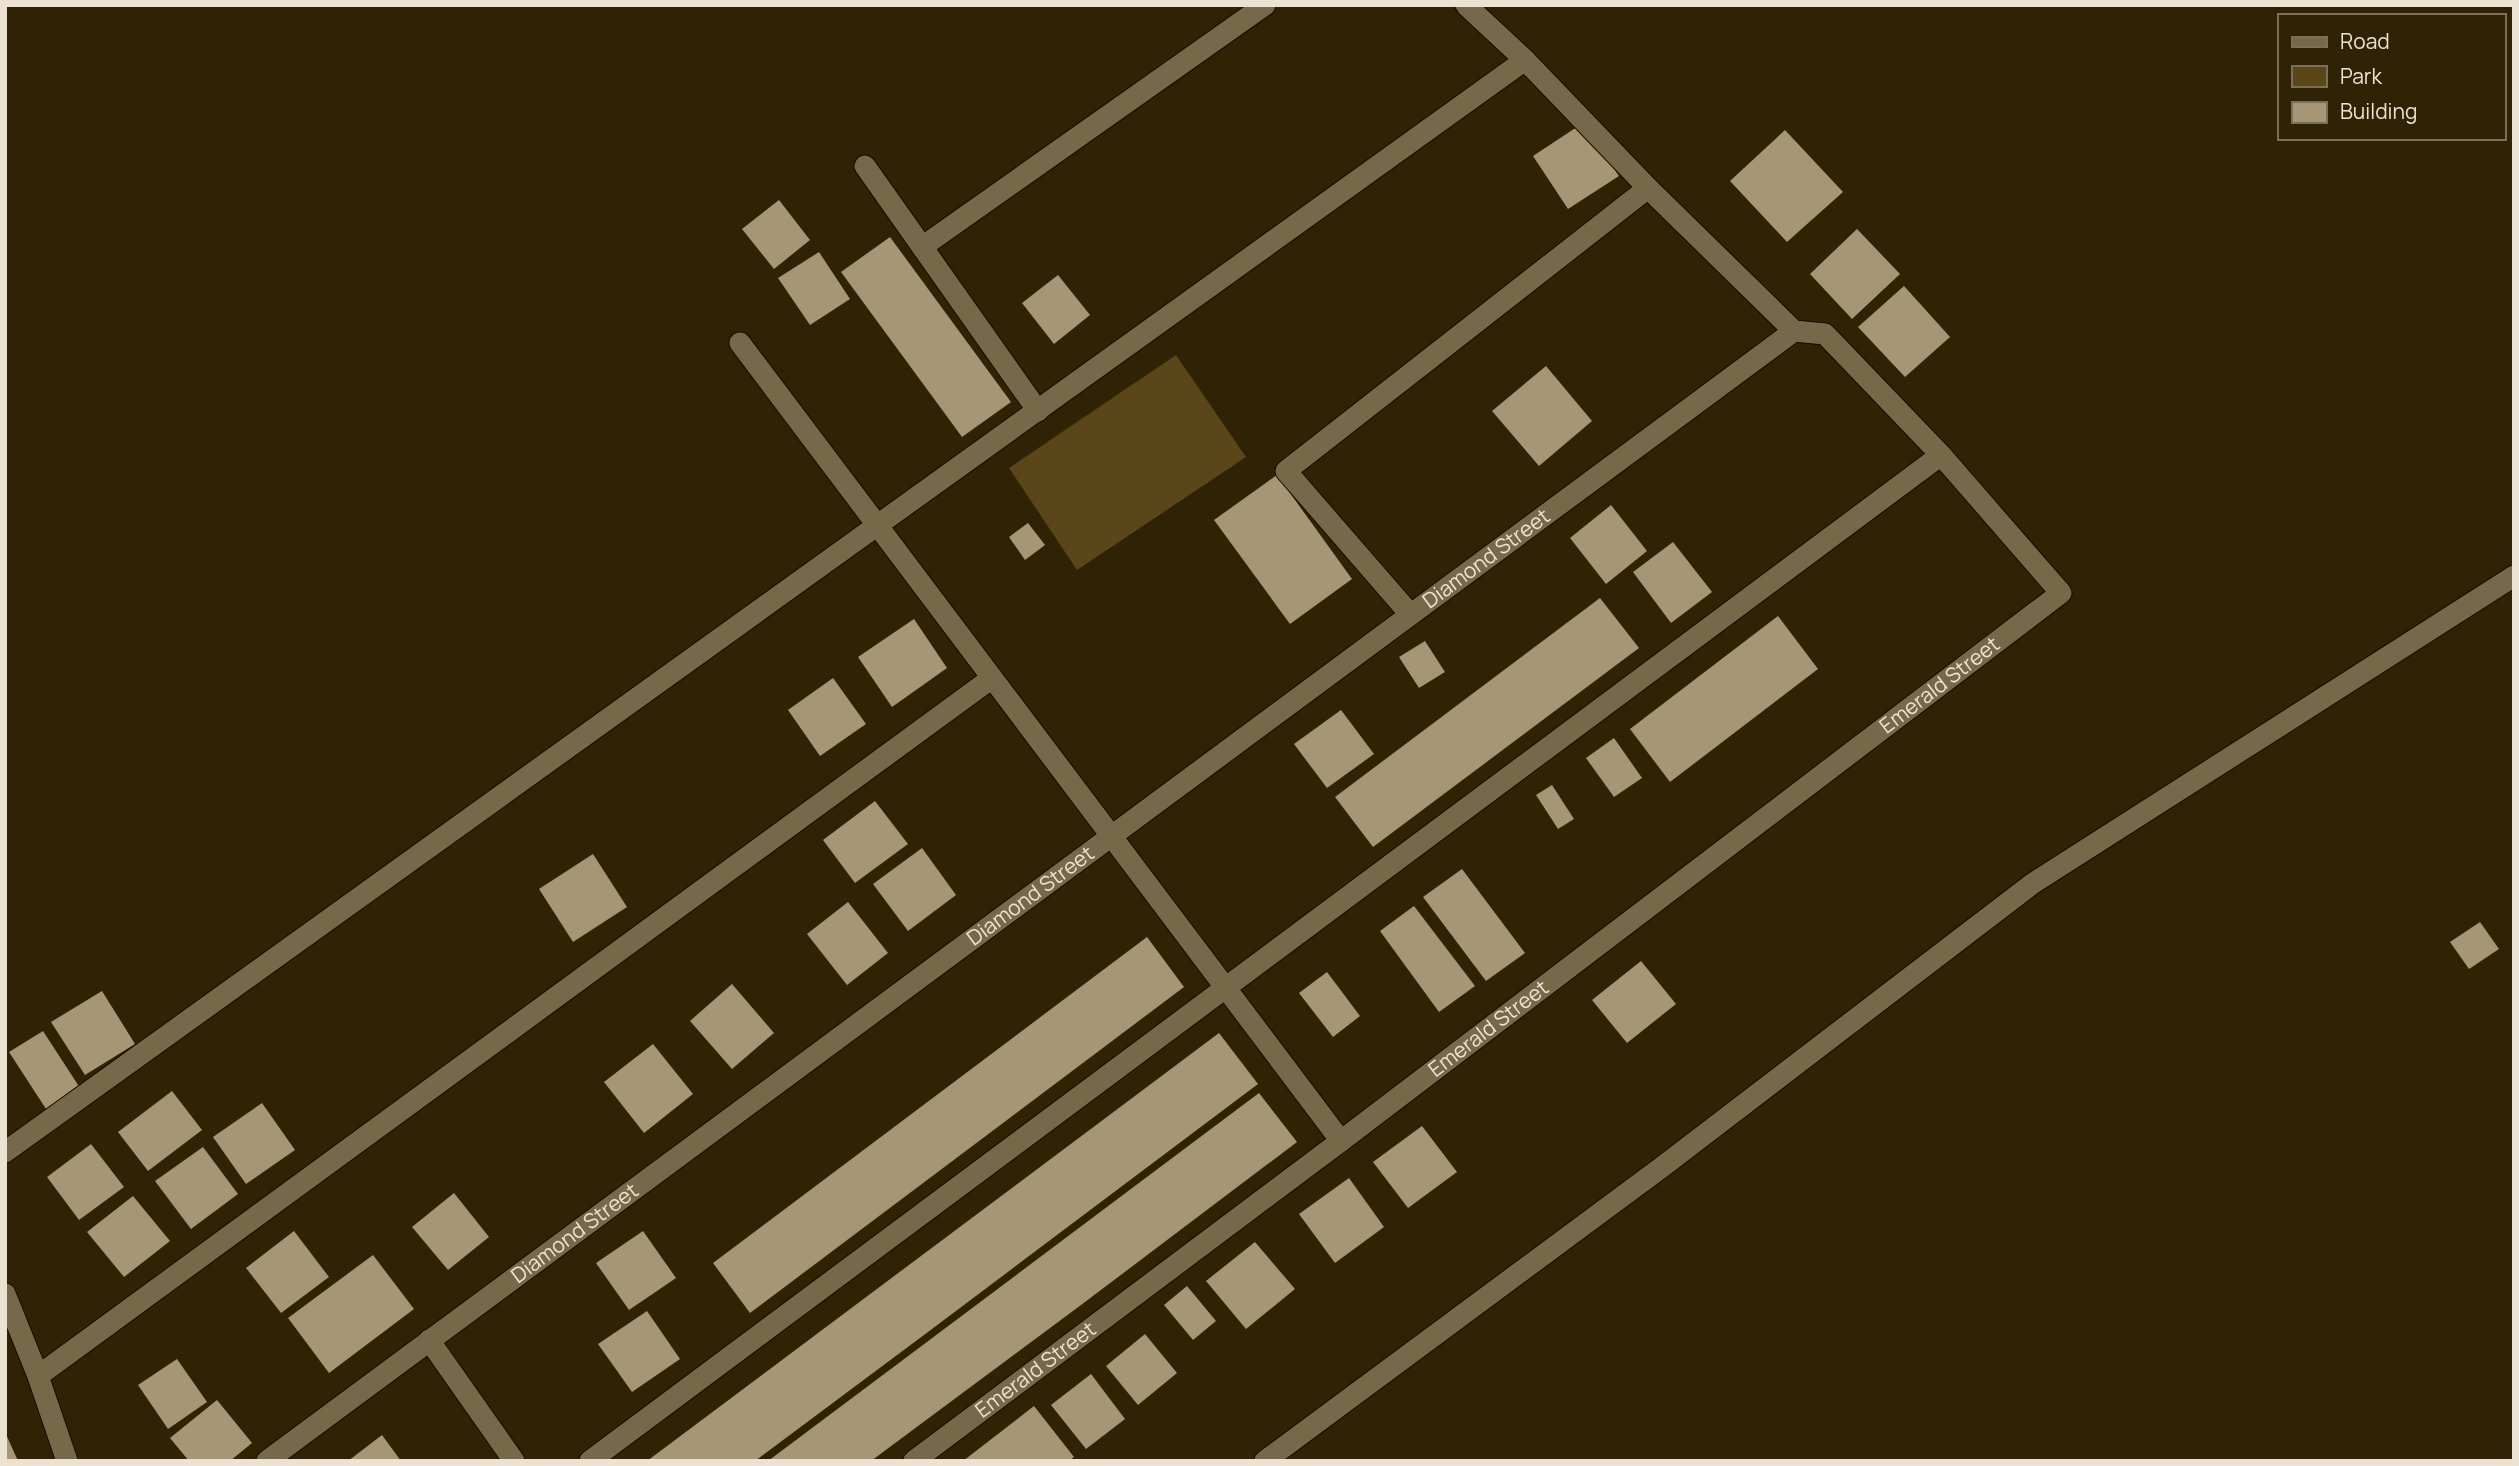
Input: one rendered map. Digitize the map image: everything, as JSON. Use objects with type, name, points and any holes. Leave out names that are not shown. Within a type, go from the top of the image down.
[{"type":"street","points":[[922,247],[1265,5]]},
{"type":"street","points":[[590,1461],[1941,455],[1825,334],[1794,331],[1648,188],[1525,60],[1465,5]]},
{"type":"street","points":[[5,1152],[1525,60]]},
{"type":"street","points":[[865,166],[1038,411]]},
{"type":"street","points":[[1410,614],[1286,471],[1648,188]]},
{"type":"street","name":"Diamond Street","points":[[267,1461],[1794,331]]},
{"type":"street","points":[[740,343],[1340,1141]]},
{"type":"street","name":"Emerald Street","points":[[914,1461],[2061,593],[1941,455]]},
{"type":"street","points":[[1265,1461],[1662,1167],[2032,884],[2514,576]]},
{"type":"street","points":[[38,1376],[992,678]]},
{"type":"street","points":[[5,1294],[38,1376],[67,1461]]},
{"type":"street","points":[[429,1340],[514,1461]]},
{"type":"green space","points":[[1176,355],[1246,457],[1077,570],[1009,468]]},
{"type":"building","points":[[1583,123],[1619,176],[1568,209],[1533,156]]},
{"type":"building","points":[[1785,130],[1843,192],[1787,242],[1730,181]]},
{"type":"building","points":[[779,200],[810,240],[774,269],[742,229]]},
{"type":"building","points":[[1857,229],[1900,274],[1852,319],[1810,274]]},
{"type":"building","points":[[890,237],[1011,402],[962,437],[841,272]]},
{"type":"building","points":[[819,252],[850,299],[810,325],[778,278]]},
{"type":"building","points":[[1058,275],[1090,315],[1054,344],[1022,303]]},
{"type":"building","points":[[1904,286],[1950,337],[1905,377],[1858,327]]},
{"type":"building","points":[[1546,366],[1592,421],[1539,466],[1492,411]]},
{"type":"building","points":[[1277,475],[1352,579],[1290,624],[1214,520]]},
{"type":"building","points":[[1611,505],[1647,551],[1606,584],[1570,538]]},
{"type":"building","points":[[1028,523],[1045,545],[1025,560],[1009,537]]},
{"type":"building","points":[[1673,542],[1712,592],[1671,623],[1633,572]]},
{"type":"building","points":[[1600,598],[1639,648],[1373,847],[1335,797]]},
{"type":"building","points":[[1778,616],[1818,669],[1670,782],[1630,729]]},
{"type":"building","points":[[914,619],[947,668],[892,707],[858,657]]},
{"type":"building","points":[[1425,641],[1445,672],[1419,688],[1399,657]]},
{"type":"building","points":[[833,678],[866,724],[820,756],[788,710]]},
{"type":"building","points":[[1341,710],[1374,754],[1327,788],[1294,744]]},
{"type":"building","points":[[1614,738],[1642,778],[1614,797],[1586,758]]},
{"type":"building","points":[[1552,785],[1574,819],[1558,829],[1536,795]]},
{"type":"building","points":[[875,801],[908,844],[855,883],[823,840]]},
{"type":"building","points":[[922,848],[956,895],[908,931],[873,884]]},
{"type":"building","points":[[593,854],[627,907],[573,942],[539,889]]},
{"type":"building","points":[[1462,869],[1525,953],[1486,981],[1423,897]]},
{"type":"building","points":[[848,902],[888,953],[847,985],[807,934]]},
{"type":"building","points":[[1414,906],[1475,986],[1439,1012],[1380,931]]},
{"type":"building","points":[[2480,922],[2499,949],[2469,969],[2450,942]]},
{"type":"building","points":[[1147,937],[1184,987],[750,1313],[713,1263]]},
{"type":"building","points":[[1641,961],[1676,1004],[1627,1043],[1592,1000]]},
{"type":"building","points":[[1327,972],[1360,1016],[1333,1037],[1299,993]]},
{"type":"building","points":[[732,984],[774,1033],[732,1069],[690,1021]]},
{"type":"building","points":[[102,991],[135,1044],[85,1075],[51,1022]]},
{"type":"building","points":[[43,1031],[80,1088],[46,1109],[9,1052]]},
{"type":"building","points":[[1219,1033],[1258,1084],[932,1329],[755,1461],[647,1461]]},
{"type":"building","points":[[653,1044],[693,1094],[644,1133],[604,1082]]},
{"type":"building","points":[[172,1091],[202,1130],[148,1171],[118,1132]]},
{"type":"building","points":[[1259,1093],[1297,1142],[1081,1305],[871,1461],[768,1461]]},
{"type":"building","points":[[262,1103],[295,1150],[246,1184],[213,1137]]},
{"type":"building","points":[[1422,1126],[1457,1172],[1408,1208],[1373,1162]]},
{"type":"building","points":[[91,1144],[124,1187],[79,1220],[47,1177]]},
{"type":"building","points":[[203,1147],[238,1194],[191,1229],[155,1181]]},
{"type":"building","points":[[1349,1178],[1384,1227],[1335,1263],[1299,1214]]},
{"type":"building","points":[[454,1193],[489,1237],[448,1270],[412,1227]]},
{"type":"building","points":[[133,1196],[170,1241],[124,1277],[87,1232]]},
{"type":"building","points":[[294,1231],[329,1277],[281,1313],[246,1268]]},
{"type":"building","points":[[643,1231],[676,1278],[629,1310],[596,1263]]},
{"type":"building","points":[[1255,1242],[1295,1289],[1246,1329],[1206,1281]]},
{"type":"building","points":[[373,1255],[414,1309],[329,1373],[288,1318]]},
{"type":"building","points":[[1187,1286],[1216,1321],[1193,1340],[1164,1305]]},
{"type":"building","points":[[647,1311],[680,1359],[632,1392],[598,1344]]},
{"type":"building","points":[[1145,1334],[1177,1373],[1138,1405],[1106,1366]]},
{"type":"building","points":[[177,1359],[207,1402],[168,1429],[138,1385]]},
{"type":"building","points":[[1091,1374],[1125,1419],[1086,1449],[1051,1405]]},
{"type":"building","points":[[217,1400],[252,1443],[230,1461],[189,1461],[170,1438]]},
{"type":"building","points":[[1034,1406],[1074,1457],[1069,1461],[963,1461]]},
{"type":"building","points":[[5,1432],[18,1461],[5,1461]]},
{"type":"building","points":[[382,1435],[401,1461],[348,1461]]}]
